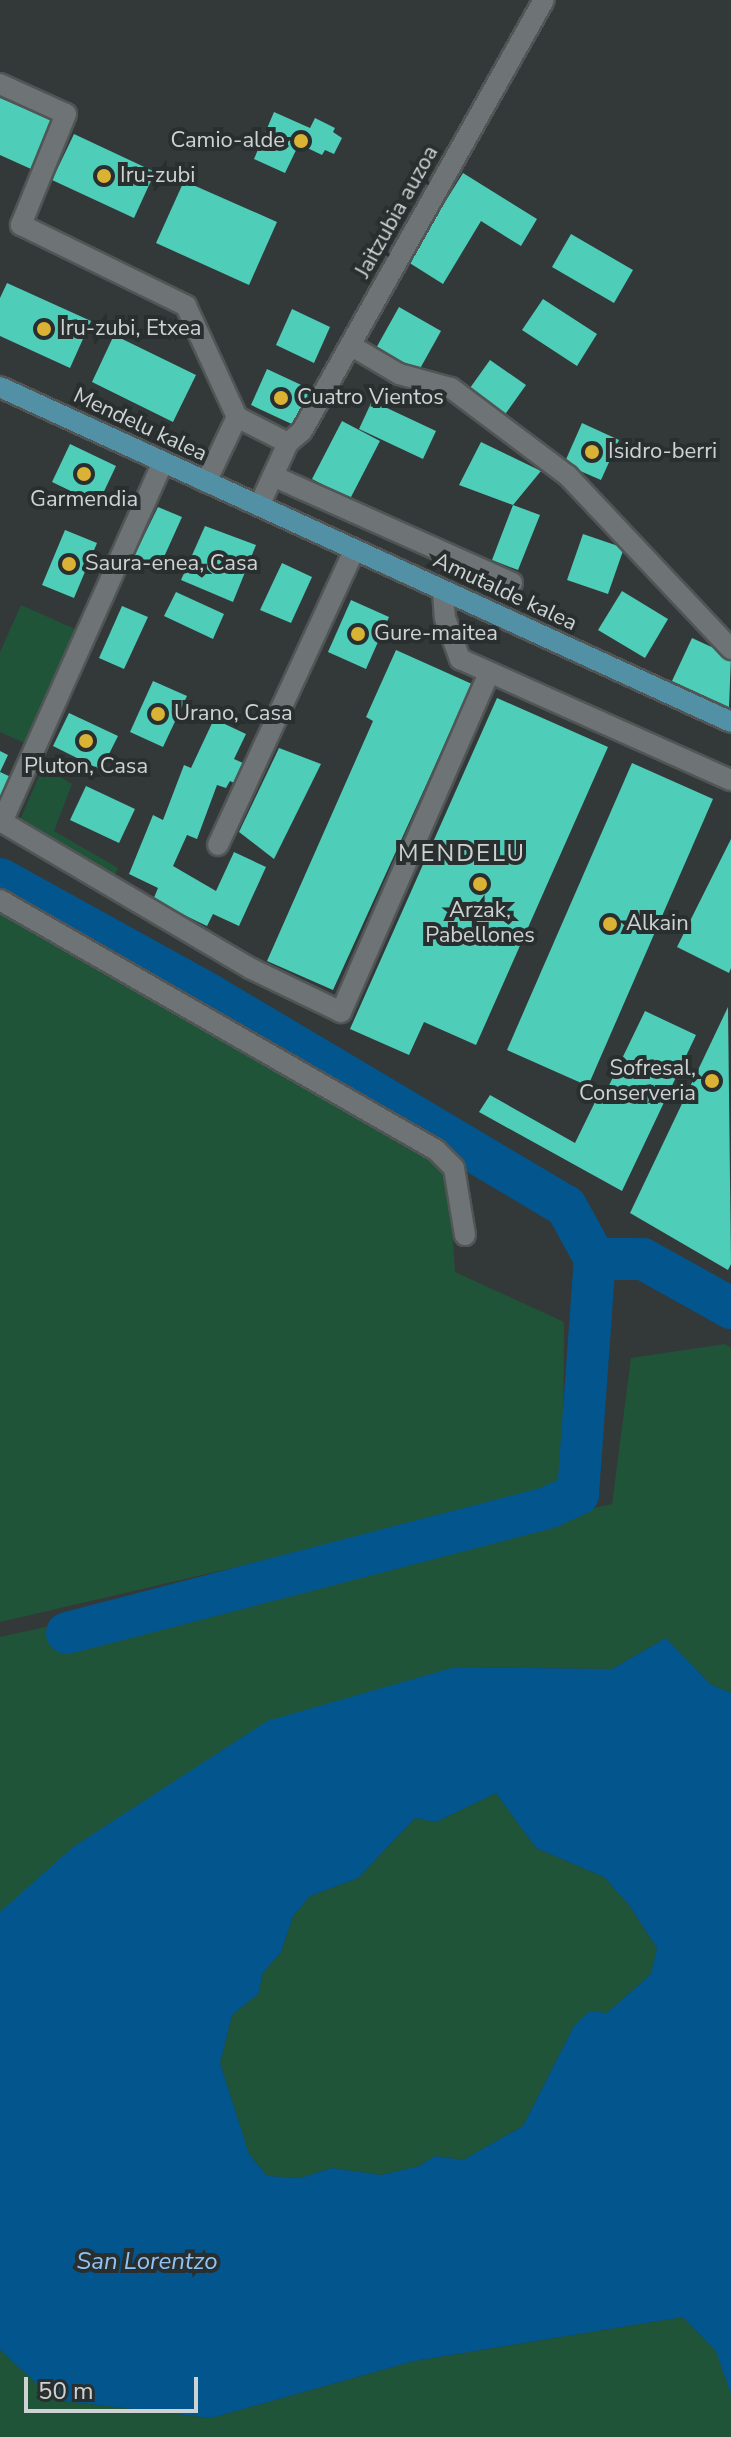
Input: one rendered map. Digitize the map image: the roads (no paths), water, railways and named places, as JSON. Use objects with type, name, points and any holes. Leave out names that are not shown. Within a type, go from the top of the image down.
[{"type":"main road","name":"Mendelu kalea","points":[[0,387],[259,506]]},
{"type":"main road","name":"Amutalde kalea","points":[[259,506],[731,722]]},
{"type":"street","name":"Jaitzubia auzoa","points":[[259,506],[288,443],[302,431],[544,0]]},
{"type":"street","points":[[0,84],[66,114],[21,225],[186,306],[237,417],[288,443]]},
{"type":"street","points":[[350,345],[399,374],[451,388],[568,476],[731,649]]},
{"type":"street","points":[[206,482],[237,417]]},
{"type":"street","points":[[163,462],[2,822],[250,968],[341,1012],[489,673]]},
{"type":"street","points":[[273,476],[512,583]]},
{"type":"street","points":[[218,845],[354,550]]},
{"type":"street","points":[[443,591],[445,618],[460,659],[731,780]]},
{"type":"street","points":[[0,900],[436,1150],[454,1168],[465,1235]]},
{"type":"water","name":"San Lorentzo","points":[[666,1638],[710,1684],[731,1693],[731,2394],[716,2351],[683,2317],[414,2361],[211,2418],[55,2400],[0,2350],[0,1912],[73,1847],[267,1721],[455,1667],[612,1669]],"holes":[[[496,1793],[536,1848],[604,1877],[629,1905],[657,1948],[651,1974],[607,2013],[590,2011],[574,2026],[523,2126],[463,2160],[435,2156],[419,2166],[381,2175],[332,2168],[300,2178],[267,2176],[249,2154],[220,2063],[232,2015],[259,1993],[262,1974],[281,1952],[293,1916],[310,1896],[358,1878],[415,1818],[436,1822]]]},
{"type":"waterway","points":[[0,879],[210,995],[566,1206],[595,1259],[643,1259],[731,1308]]},
{"type":"waterway","points":[[67,1633],[549,1507],[578,1494],[595,1259]]},
{"type":"place","name":"Camio-alde","points":[[301,141]]},
{"type":"place","name":"Iru-zubi","points":[[104,176]]},
{"type":"place","name":"Iru-zubi, Etxea","points":[[44,329]]},
{"type":"place","name":"Cuatro Vientos","points":[[281,398]]},
{"type":"place","name":"Isidro-berri","points":[[592,452]]},
{"type":"place","name":"Garmendia","points":[[84,474]]},
{"type":"place","name":"Saura-enea, Casa","points":[[69,564]]},
{"type":"place","name":"Gure-maitea","points":[[358,634]]},
{"type":"place","name":"Urano, Casa","points":[[158,714]]},
{"type":"place","name":"Pluton, Casa","points":[[86,741]]},
{"type":"place","name":"Arzak, Pabellones","points":[[480,884]]},
{"type":"place","name":"Alkain","points":[[610,924]]},
{"type":"place","name":"Sofresal, Conserveria","points":[[712,1081]]},
{"type":"district","name":"MENDELU","points":[[462,854]]}]
